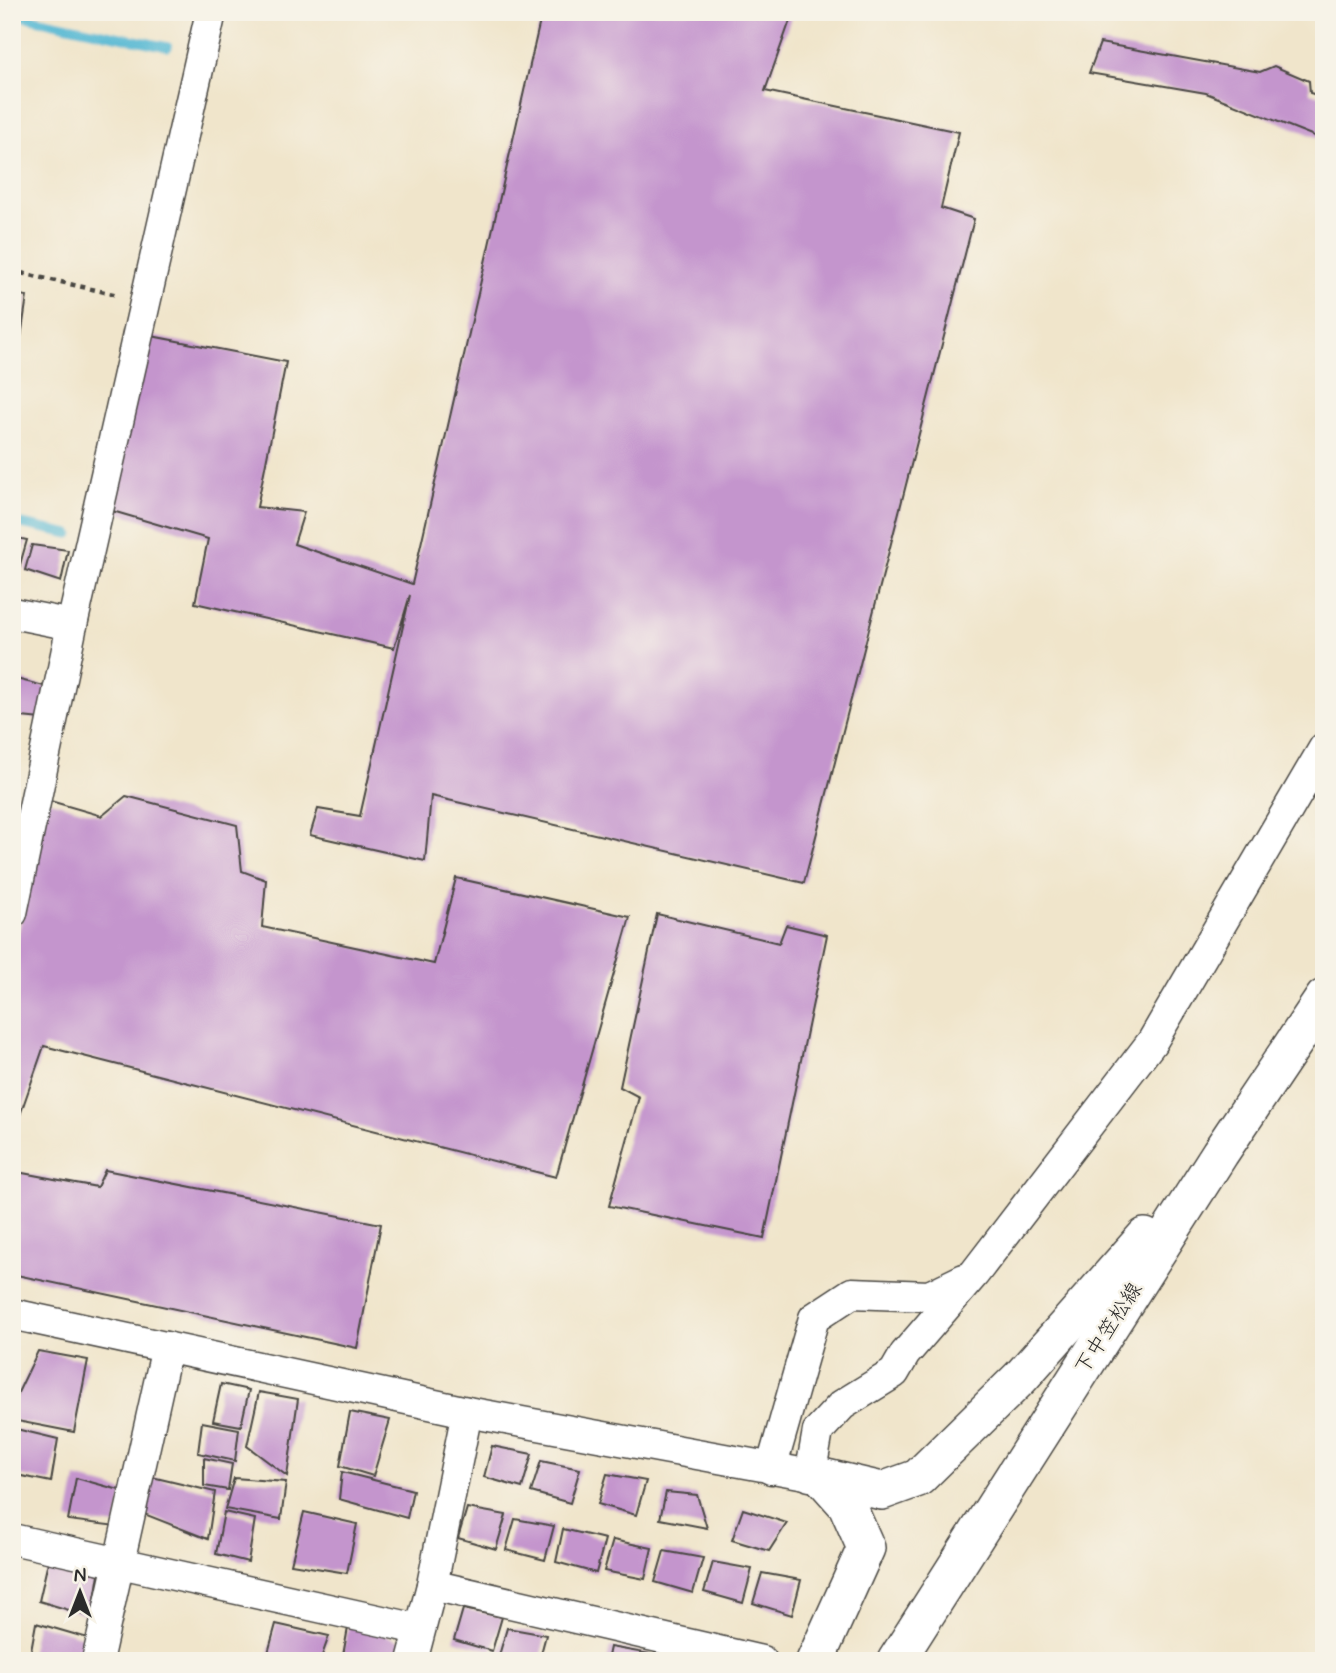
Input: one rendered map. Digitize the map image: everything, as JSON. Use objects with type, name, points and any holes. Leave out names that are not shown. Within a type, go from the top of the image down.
[{"type":"main road","name":"下中笠松線","points":[[896,1661],[1220,1153],[1324,998]]},
{"type":"main road","points":[[816,1476],[882,1490],[918,1478],[1021,1377],[1220,1153]]},
{"type":"main road","points":[[815,1661],[866,1548],[847,1505],[816,1476]]},
{"type":"street","points":[[12,914],[26,783],[72,625],[211,12]]},
{"type":"street","points":[[12,612],[72,625]]},
{"type":"street","points":[[12,1314],[467,1412],[816,1476],[818,1431],[842,1405],[894,1373],[905,1354],[974,1274],[1152,1042],[1324,748]]},
{"type":"street","points":[[771,1469],[814,1318],[852,1293],[929,1296],[974,1274]]},
{"type":"street","points":[[97,1661],[167,1347]]},
{"type":"street","points":[[412,1661],[418,1629],[432,1585],[467,1412]]},
{"type":"street","points":[[12,1539],[418,1629]]},
{"type":"street","points":[[432,1585],[762,1661]]},
{"type":"path","points":[[12,271],[146,301]]},
{"type":"building","points":[[542,12],[793,12],[765,91],[959,132],[941,208],[974,219],[804,883],[431,796],[425,861],[310,835],[318,809],[360,816],[410,595],[394,648],[195,603],[208,539],[109,510],[146,335],[286,362],[257,507],[304,512],[294,544],[412,584]]},
{"type":"building","points":[[1100,43],[1260,72],[1274,66],[1309,81],[1310,93],[1324,97],[1324,140],[1206,93],[1089,73]]},
{"type":"building","points":[[12,294],[27,296],[20,344],[12,340]]},
{"type":"building","points":[[12,537],[27,540],[13,589],[12,589]]},
{"type":"building","points":[[32,545],[68,550],[61,582],[25,570]]},
{"type":"building","points":[[12,678],[48,687],[41,719],[12,716]]},
{"type":"building","points":[[126,796],[237,825],[242,871],[266,880],[262,927],[434,964],[456,878],[630,917],[556,1177],[44,1046],[19,1118],[12,1117],[12,963],[47,800],[102,816]]},
{"type":"building","points":[[657,914],[779,943],[786,925],[827,935],[764,1238],[609,1206],[639,1097],[620,1087]]},
{"type":"building","points":[[105,1170],[381,1224],[357,1348],[12,1274],[12,1171],[97,1187]]},
{"type":"building","points":[[38,1351],[88,1360],[74,1432],[12,1420],[12,1405]]},
{"type":"building","points":[[221,1384],[249,1390],[241,1426],[213,1421]]},
{"type":"building","points":[[259,1392],[298,1399],[287,1476],[247,1446]]},
{"type":"building","points":[[350,1412],[390,1420],[373,1476],[340,1466]]},
{"type":"building","points":[[202,1422],[239,1429],[235,1461],[198,1453]]},
{"type":"building","points":[[12,1428],[58,1439],[51,1482],[12,1474]]},
{"type":"building","points":[[492,1446],[532,1454],[522,1488],[484,1477]]},
{"type":"building","points":[[204,1458],[232,1464],[228,1490],[204,1486]]},
{"type":"building","points":[[541,1461],[580,1469],[570,1503],[531,1492]]},
{"type":"building","points":[[342,1472],[413,1490],[407,1518],[339,1499]]},
{"type":"building","points":[[607,1474],[646,1481],[636,1515],[598,1504]]},
{"type":"building","points":[[152,1477],[215,1492],[208,1539],[144,1514]]},
{"type":"building","points":[[76,1478],[123,1491],[116,1526],[68,1520]]},
{"type":"building","points":[[234,1478],[286,1482],[281,1519],[225,1509]]},
{"type":"building","points":[[666,1492],[697,1495],[707,1528],[660,1519]]},
{"type":"building","points":[[467,1508],[506,1515],[496,1549],[458,1538]]},
{"type":"building","points":[[743,1509],[787,1523],[769,1551],[732,1540]]},
{"type":"building","points":[[224,1512],[255,1519],[248,1562],[216,1554]]},
{"type":"building","points":[[304,1512],[357,1524],[347,1573],[291,1564]]},
{"type":"building","points":[[515,1519],[554,1526],[545,1560],[506,1550]]},
{"type":"building","points":[[563,1529],[605,1539],[596,1573],[556,1562]]},
{"type":"building","points":[[613,1540],[652,1548],[645,1579],[604,1571]]},
{"type":"building","points":[[664,1551],[703,1558],[693,1593],[655,1582]]},
{"type":"building","points":[[48,1562],[99,1574],[92,1617],[39,1601]]},
{"type":"building","points":[[713,1562],[752,1569],[743,1603],[704,1592]]},
{"type":"building","points":[[762,1573],[801,1580],[792,1615],[753,1603]]},
{"type":"building","points":[[463,1609],[502,1617],[492,1651],[454,1640]]},
{"type":"building","points":[[349,1622],[403,1642],[399,1661],[342,1661]]},
{"type":"building","points":[[36,1623],[91,1639],[87,1661],[29,1661]]},
{"type":"building","points":[[276,1624],[329,1636],[320,1661],[300,1661],[268,1653]]},
{"type":"building","points":[[507,1628],[546,1635],[539,1661],[498,1659]]},
{"type":"building","points":[[610,1647],[650,1654],[648,1661],[607,1661]]},
{"type":"waterway","points":[[12,14],[168,47]]},
{"type":"waterway","points":[[12,522],[70,534]]}]
